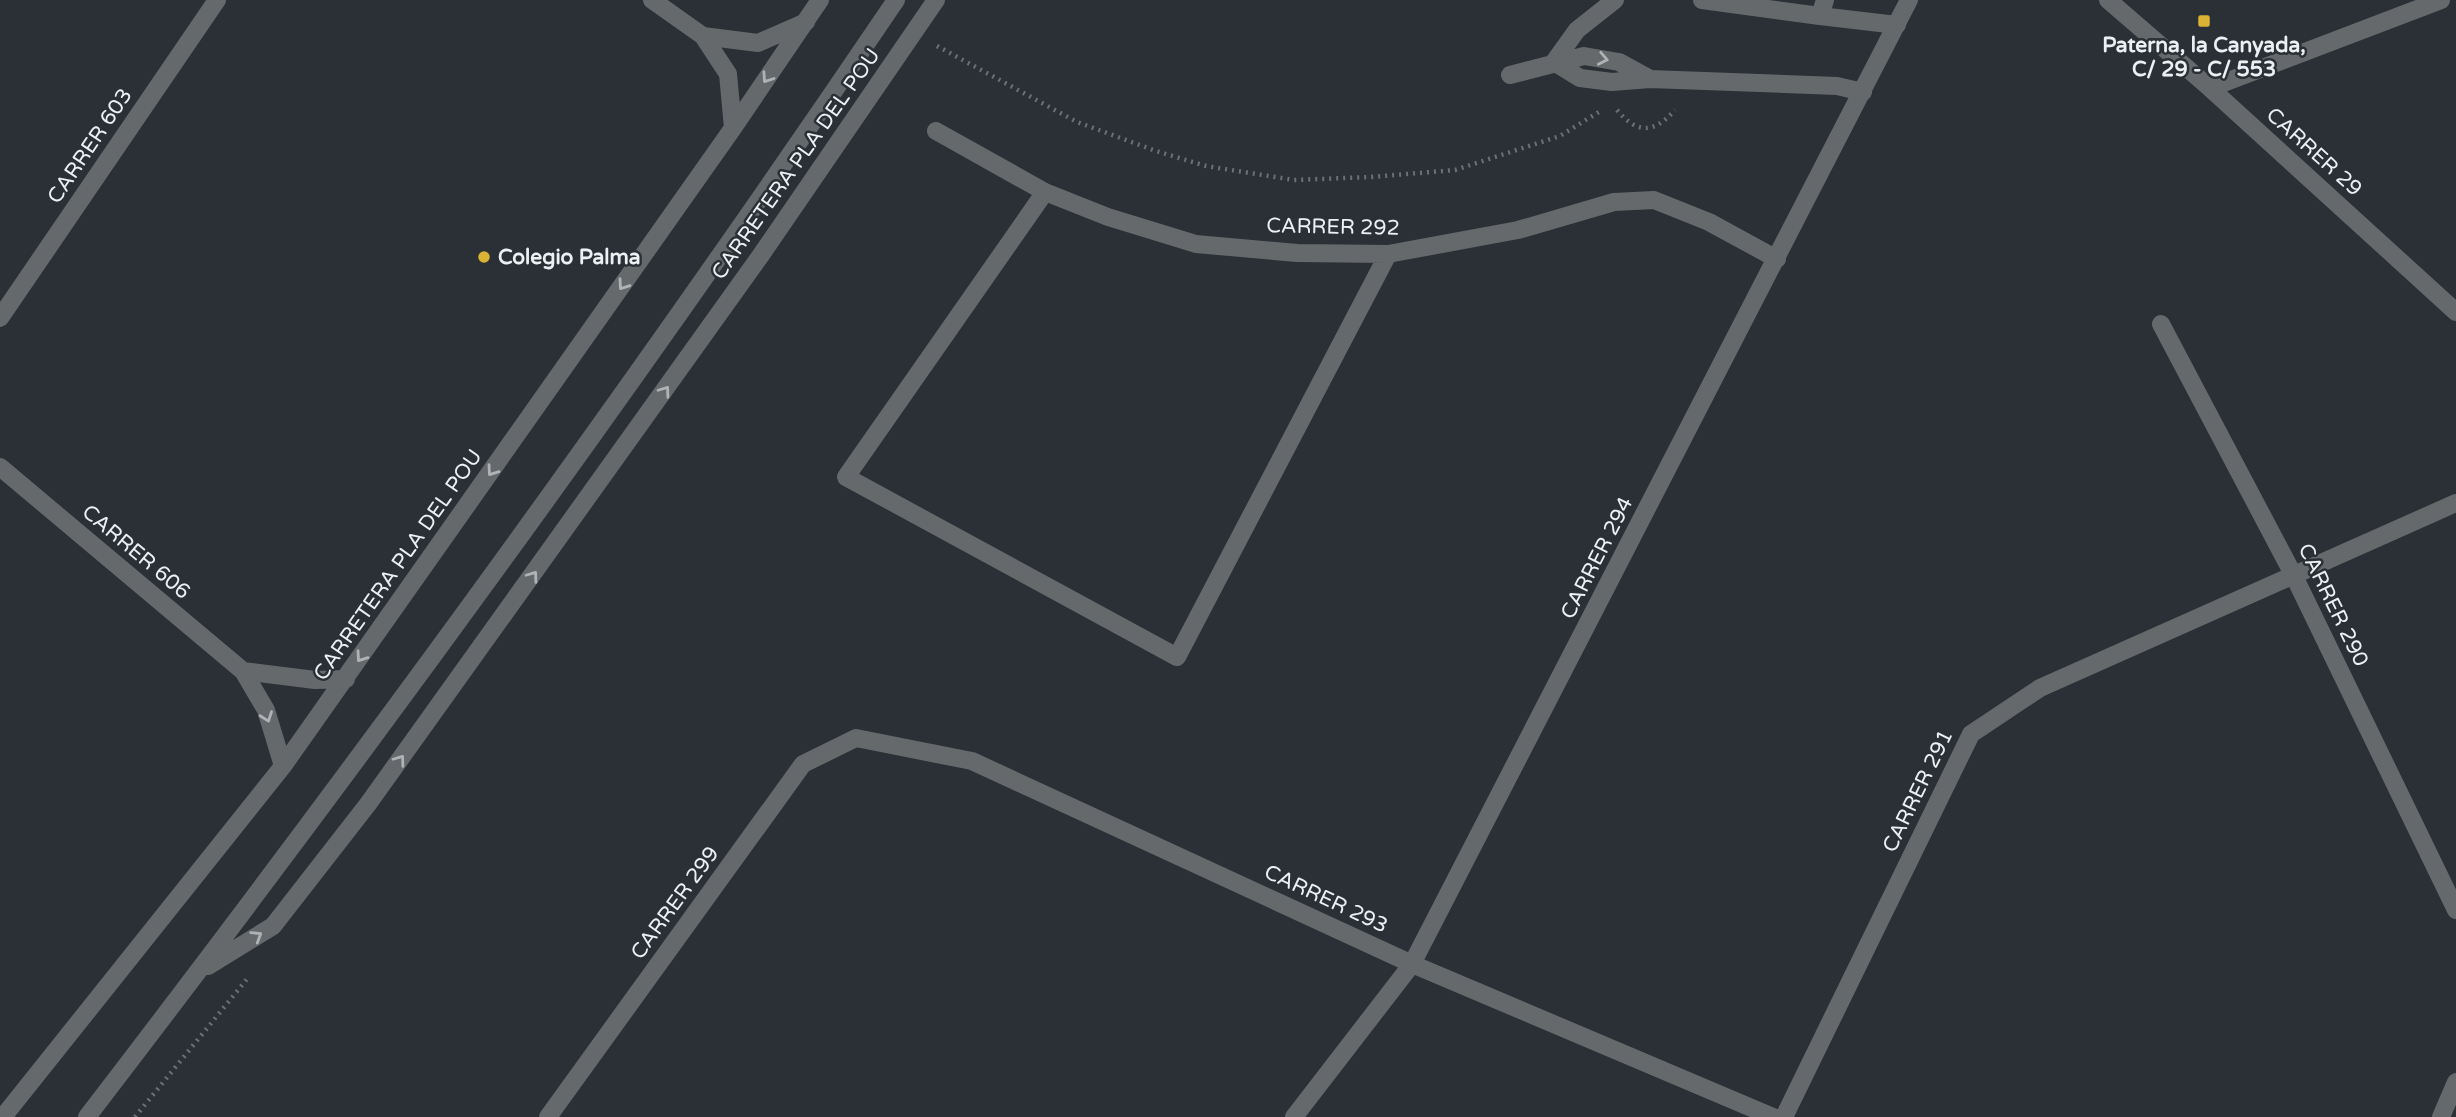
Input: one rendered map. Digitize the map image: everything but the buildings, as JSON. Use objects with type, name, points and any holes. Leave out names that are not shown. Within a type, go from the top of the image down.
[{"type":"street","name":"CARRER 603","points":[[0,318],[217,0]]},
{"type":"street","points":[[652,0],[703,36],[728,74],[733,128]]},
{"type":"street","name":"CARRETERA PLA DEL POU","points":[[3,1117],[283,766],[733,128],[820,0]]},
{"type":"street","name":"CARRETERA PLA DEL POU","points":[[87,1117],[310,825],[735,236],[896,0]]},
{"type":"street","name":"CARRETERA PLA DEL POU","points":[[199,972],[273,926],[368,804],[754,266],[936,0]]},
{"type":"street","points":[[1554,62],[1577,30],[1615,0]]},
{"type":"street","points":[[1702,0],[1822,8],[1897,25]]},
{"type":"street","name":"CARRER 294","points":[[1294,1117],[1412,964],[1909,0]]},
{"type":"street","name":"CARRER 29","points":[[2108,0],[2210,88],[2456,312]]},
{"type":"street","points":[[2210,88],[2441,0]]},
{"type":"street","points":[[703,36],[758,43],[806,22]]},
{"type":"street","points":[[1510,75],[1584,56],[1619,62],[1650,79],[1837,86],[1863,92]]},
{"type":"street","name":"CARRER 292","points":[[936,131],[1045,192],[1108,217],[1196,244],[1297,253],[1388,254],[1518,230],[1614,202],[1654,200],[1709,222],[1777,259]]},
{"type":"street","points":[[1045,192],[846,477],[1177,657],[1388,254]]},
{"type":"street","name":"CARRER 290","points":[[2161,324],[2294,576],[2456,910]]},
{"type":"street","name":"CARRER 606","points":[[0,467],[243,671],[266,710],[283,766]]},
{"type":"street","name":"CARRER 291","points":[[1784,1117],[1971,733],[2040,688],[2456,503]]},
{"type":"street","points":[[243,671],[315,680],[346,679]]},
{"type":"street","name":"CARRER 293","points":[[856,738],[972,761],[1412,964],[1773,1117]]},
{"type":"street","name":"CARRER 299","points":[[548,1117],[803,764],[856,738]]},
{"type":"street","points":[[2441,1117],[2456,1082]]},
{"type":"path","points":[[930,43],[1077,122],[1206,166],[1294,180],[1455,170],[1560,136],[1612,104],[1624,119],[1638,127],[1652,129],[1665,121],[1679,106]]},
{"type":"place","name":"Paterna, la Canyada, C/ 29 - C/ 553","points":[[2204,21]]},
{"type":"place","name":"Colegio Palma","points":[[484,257]]}]
